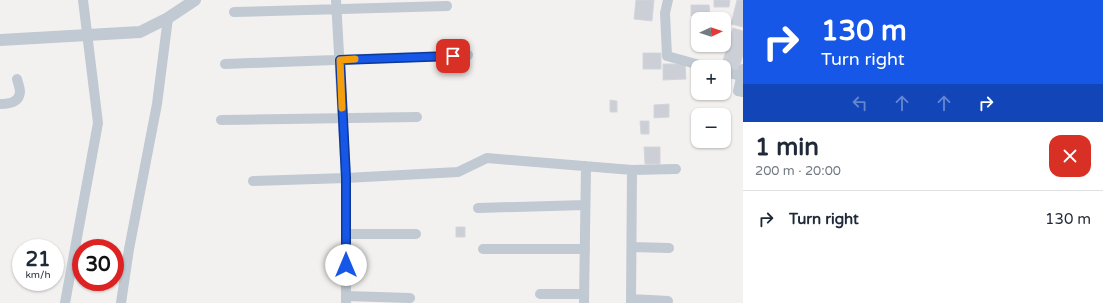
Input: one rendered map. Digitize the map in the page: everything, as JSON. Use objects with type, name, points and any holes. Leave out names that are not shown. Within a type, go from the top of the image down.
[{"type":"street","points":[[65,303],[98,123],[83,0]]},
{"type":"street","points":[[0,40],[140,32],[168,18],[196,0]]},
{"type":"street","points":[[668,0],[665,13],[666,56],[691,63]]},
{"type":"street","points":[[234,12],[336,4],[447,6]]},
{"type":"street","points":[[336,4],[346,178],[346,299],[410,298]]},
{"type":"street","points":[[121,303],[129,248],[156,104],[168,18]]},
{"type":"street","points":[[224,64],[468,55]]},
{"type":"street","points":[[731,72],[742,73],[738,91],[743,92]]},
{"type":"street","points":[[0,104],[14,102],[17,99],[20,93],[17,79]]},
{"type":"street","points":[[221,120],[417,116]]},
{"type":"street","points":[[253,181],[458,172],[487,158],[632,170],[676,169]]},
{"type":"street","points":[[540,294],[584,298],[586,166]]},
{"type":"street","points":[[632,170],[631,301],[668,301]]},
{"type":"street","points":[[478,208],[585,205]]},
{"type":"street","points":[[346,234],[416,234]]},
{"type":"street","points":[[632,247],[668,248]]},
{"type":"street","points":[[483,249],[584,249]]},
{"type":"building","points":[[636,0],[654,0],[652,21],[634,19]]},
{"type":"building","points":[[714,0],[730,0],[729,7],[714,7]]},
{"type":"building","points":[[737,0],[743,0],[743,27],[731,24]]},
{"type":"building","points":[[691,5],[709,5],[710,12],[691,12]]},
{"type":"building","points":[[733,28],[743,31],[743,55],[738,72],[731,70],[731,60],[723,60],[726,52],[731,52],[731,34]]},
{"type":"building","points":[[643,53],[661,53],[661,69],[643,69]]},
{"type":"building","points":[[663,64],[685,64],[686,79],[663,80]]},
{"type":"building","points":[[610,100],[617,101],[617,112],[610,112]]},
{"type":"building","points":[[669,104],[669,117],[654,118],[654,105]]},
{"type":"building","points":[[640,121],[649,121],[649,134],[641,134]]},
{"type":"building","points":[[644,147],[660,147],[660,164],[645,164]]},
{"type":"building","points":[[456,227],[465,227],[465,237],[456,237]]},
{"type":"slow traffic","points":[[342,108],[340,60],[355,59]]},
{"type":"route","points":[[346,265],[346,178],[340,60],[453,56]]}]
